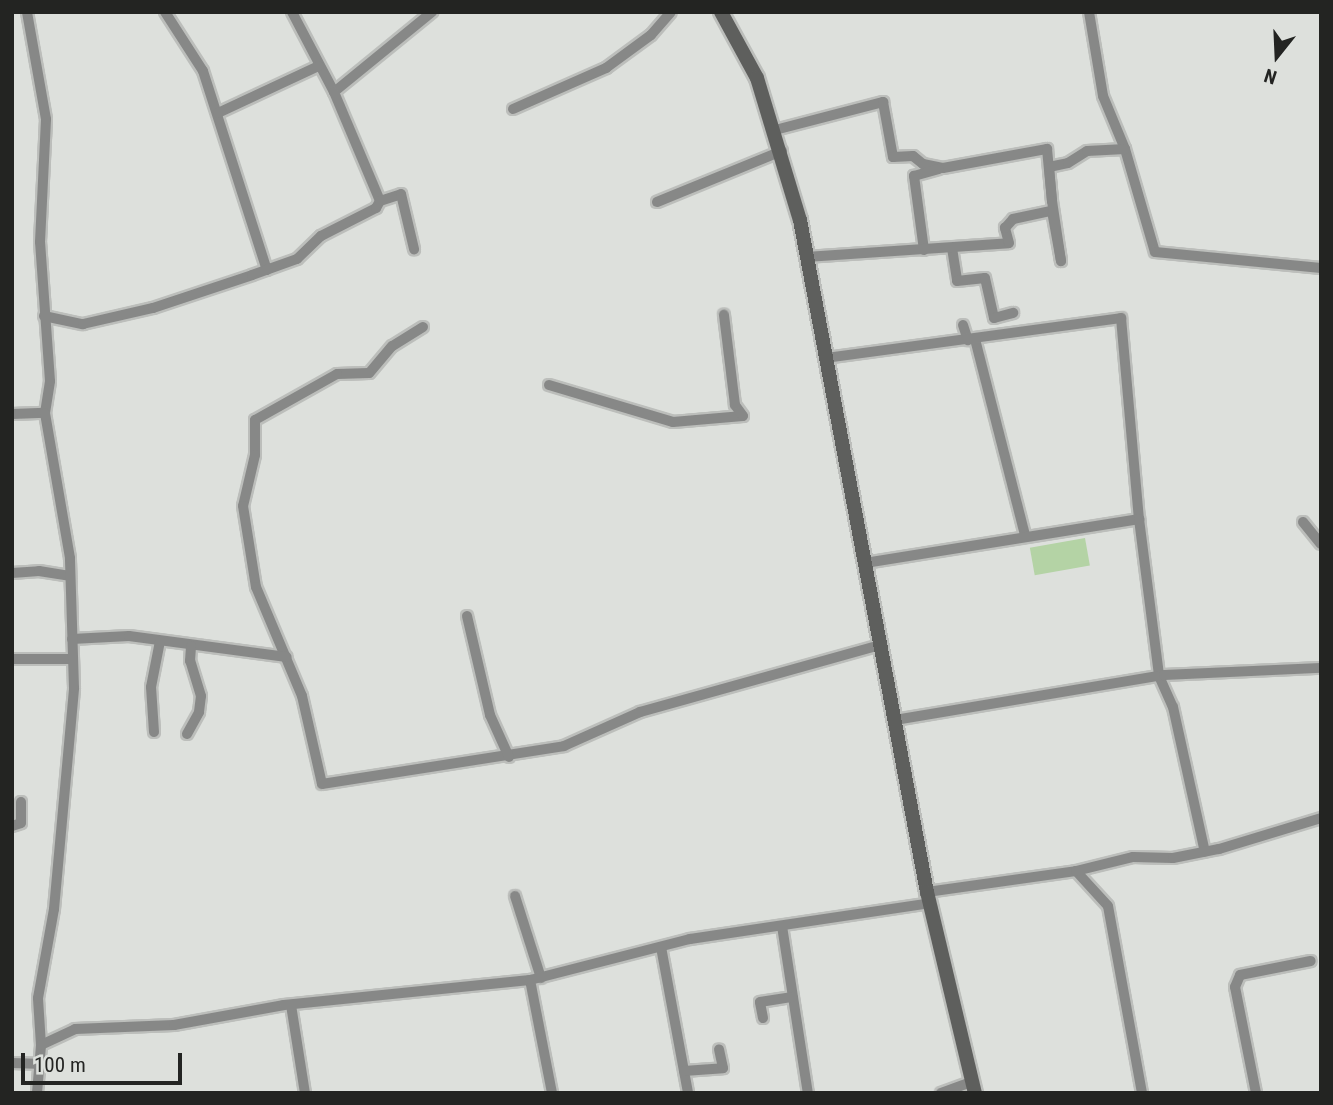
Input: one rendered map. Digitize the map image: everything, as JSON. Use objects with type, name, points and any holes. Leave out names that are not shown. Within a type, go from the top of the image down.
[{"type":"main road","points":[[721,12],[757,78],[782,151],[826,358],[928,898],[974,1087]]},
{"type":"street","points":[[27,12],[46,119],[40,242],[50,381],[45,413],[70,576],[72,639],[66,806],[37,1007],[41,1045],[36,1064],[37,1093]]},
{"type":"street","points":[[165,12],[203,71],[267,270]]},
{"type":"street","points":[[292,12],[334,92],[380,201]]},
{"type":"street","points":[[334,92],[432,12]]},
{"type":"street","points":[[513,108],[606,68],[652,35],[671,12]]},
{"type":"street","points":[[1089,12],[1104,96],[1125,149],[1155,252],[1321,268]]},
{"type":"street","points":[[218,113],[318,66]]},
{"type":"street","points":[[775,130],[884,102],[893,157],[913,156],[923,164],[943,167]]},
{"type":"street","points":[[806,257],[924,250],[1009,243],[1005,228],[1013,219],[1052,211],[1061,261],[1047,149],[943,167],[914,176],[924,250]]},
{"type":"street","points":[[1052,201],[1049,166],[1069,163],[1087,151],[1125,149]]},
{"type":"street","points":[[657,202],[782,151]]},
{"type":"street","points":[[44,316],[83,324],[153,308],[267,270],[297,258],[321,236],[376,208],[380,201],[401,194],[414,249]]},
{"type":"street","points":[[952,248],[957,281],[985,278],[994,318],[1013,313]]},
{"type":"street","points":[[549,385],[673,422],[743,416],[735,405],[724,315]]},
{"type":"street","points":[[826,358],[1121,318],[1139,519],[1159,676],[1173,707],[1205,852]]},
{"type":"street","points":[[963,325],[971,340],[1025,536]]},
{"type":"street","points":[[423,327],[392,346],[369,373],[337,374],[255,420],[255,455],[244,486],[245,520],[256,587],[302,696],[322,784],[509,757],[564,746],[640,712],[880,645]]},
{"type":"street","points":[[12,414],[45,413]]},
{"type":"street","points":[[865,563],[1139,519]]},
{"type":"street","points":[[1303,522],[1321,544]]},
{"type":"street","points":[[12,573],[39,570],[70,576]]},
{"type":"street","points":[[467,616],[490,715],[509,757]]},
{"type":"street","points":[[72,639],[129,636],[287,657]]},
{"type":"street","points":[[154,732],[151,687],[160,641]]},
{"type":"street","points":[[187,734],[199,712],[201,696],[190,661],[191,646]]},
{"type":"street","points":[[12,659],[72,659]]},
{"type":"street","points":[[895,720],[1159,676],[1321,668]]},
{"type":"street","points":[[12,826],[21,823],[21,802]]},
{"type":"street","points":[[41,1045],[59,1033],[75,1029],[174,1025],[290,1005],[536,979],[662,947],[1076,871],[1133,857],[1205,852],[1321,818]]},
{"type":"street","points":[[1076,871],[1108,906],[1142,1093]]},
{"type":"street","points":[[514,896],[536,979],[552,1093]]},
{"type":"street","points":[[782,926],[808,1093]]},
{"type":"street","points":[[662,947],[688,1093]]},
{"type":"street","points":[[1256,1093],[1235,986],[1240,975],[1311,961]]},
{"type":"street","points":[[763,1018],[760,1002],[793,997]]},
{"type":"street","points":[[290,1005],[305,1093]]},
{"type":"street","points":[[684,1071],[723,1068],[719,1049]]},
{"type":"street","points":[[12,1063],[36,1064]]},
{"type":"street","points":[[942,1093],[974,1087]]},
{"type":"green space","points":[[1085,538],[1090,566],[1035,575],[1030,548]]}]
